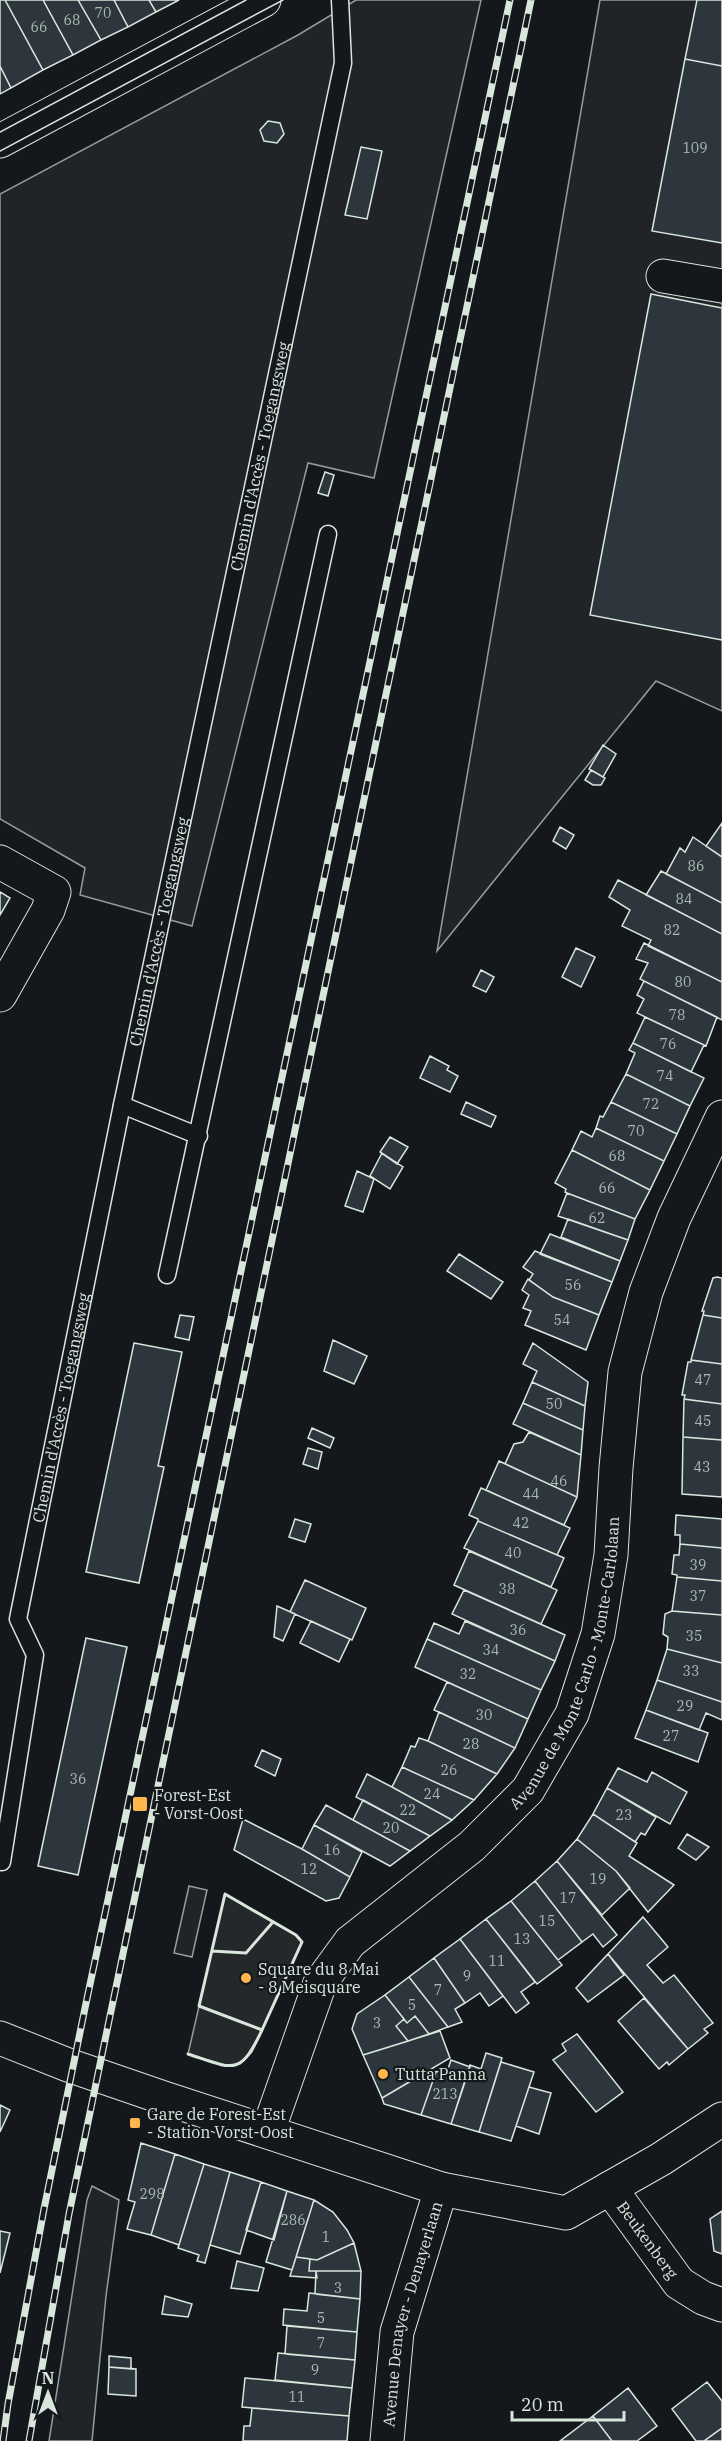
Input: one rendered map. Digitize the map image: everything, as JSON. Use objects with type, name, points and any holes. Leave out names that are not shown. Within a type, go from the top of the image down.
[{"type":"street","points":[[0,141],[264,0]]},
{"type":"street","points":[[663,276],[722,286]]},
{"type":"street","points":[[0,862],[54,891],[48,910],[0,995]]},
{"type":"street","name":"Avenue de Monte Carlo - Monte-Carlolaan","points":[[268,2131],[320,1983],[350,1942],[472,1846],[528,1790],[572,1714],[598,1634],[611,1555],[625,1372],[646,1292],[674,1218],[722,1117]]},
{"type":"street","points":[[0,2038],[68,2066],[441,2189],[566,2213],[661,2159],[722,2119]]},
{"type":"street","name":"Beukenberg","points":[[610,2188],[679,2283],[703,2298],[722,2305]]},
{"type":"street","name":"Avenue Denayer - Denayerlaan","points":[[387,2441],[397,2332],[441,2189]]},
{"type":"lane","name":"Chemin d'Accès - Toegangsweg","points":[[2,1862],[35,1655],[18,1619],[122,1105],[342,63],[340,0]]},
{"type":"lane","points":[[168,1275],[328,534]]},
{"type":"lane","points":[[122,1105],[199,1136]]},
{"type":"shaded area","points":[[356,0],[481,0],[374,478],[308,463],[192,926],[80,895],[85,868],[0,819],[0,194],[298,35]]},
{"type":"shaded area","points":[[600,0],[722,0],[722,711],[656,681],[437,951]]},
{"type":"shaded area","points":[[189,1886],[207,1890],[192,1957],[174,1953]]},
{"type":"shaded area","name":"Square du 8 Mai - 8 Meisquare","points":[[225,1894],[296,1935],[302,1942],[252,2052],[240,2064],[229,2066],[188,2054]]},
{"type":"shaded area","points":[[92,2186],[119,2200],[106,2296],[92,2441],[49,2441],[87,2200]]},
{"type":"building","points":[[0,0],[5,0],[43,70],[11,88],[0,66]]},
{"type":"building","points":[[5,0],[43,0],[73,55],[43,70]]},
{"type":"building","points":[[43,0],[78,0],[101,40],[73,55]]},
{"type":"building","points":[[78,0],[114,0],[128,27],[101,40]]},
{"type":"building","points":[[114,0],[149,0],[156,12],[128,27]]},
{"type":"building","points":[[149,0],[179,0],[156,12]]},
{"type":"building","points":[[697,0],[722,0],[722,66],[685,59]]},
{"type":"building","points":[[685,59],[722,66],[722,243],[652,231]]},
{"type":"building","points":[[0,66],[11,88],[0,94]]},
{"type":"building","points":[[268,121],[280,123],[284,134],[277,143],[264,141],[260,130]]},
{"type":"building","points":[[361,147],[382,151],[367,219],[345,215]]},
{"type":"building","points":[[651,294],[722,308],[722,640],[590,615]]},
{"type":"building","points":[[325,472],[334,475],[328,496],[318,493]]},
{"type":"building","points":[[603,745],[616,754],[603,777],[589,769]]},
{"type":"building","points":[[591,770],[605,778],[601,785],[593,785],[585,780]]},
{"type":"building","points":[[722,823],[722,857],[706,846]]},
{"type":"building","points":[[560,827],[574,835],[566,849],[553,841]]},
{"type":"building","points":[[693,837],[722,857],[722,903],[666,874],[680,848],[685,852]]},
{"type":"building","points":[[661,871],[722,903],[722,934],[646,895]]},
{"type":"building","points":[[618,880],[722,934],[722,982],[648,946],[651,940],[622,926],[630,910],[609,897]]},
{"type":"building","points":[[0,892],[10,898],[0,915]]},
{"type":"building","points":[[644,943],[722,982],[722,1020],[640,979],[648,963],[636,959]]},
{"type":"building","points":[[576,948],[595,957],[581,987],[562,977]]},
{"type":"building","points":[[481,970],[494,977],[486,992],[473,986]]},
{"type":"building","points":[[644,981],[717,1017],[706,1046],[637,1013],[644,999],[637,995]]},
{"type":"building","points":[[645,1017],[704,1045],[691,1072],[633,1043]]},
{"type":"building","points":[[633,1043],[704,1078],[690,1106],[626,1074],[635,1053],[629,1050]]},
{"type":"building","points":[[430,1056],[449,1066],[447,1070],[458,1076],[450,1092],[420,1078]]},
{"type":"building","points":[[626,1074],[690,1106],[677,1134],[611,1102]]},
{"type":"building","points":[[466,1102],[496,1116],[491,1127],[461,1114]]},
{"type":"building","points":[[611,1102],[677,1134],[664,1161],[596,1128],[600,1116],[603,1117]]},
{"type":"building","points":[[596,1128],[664,1161],[650,1190],[572,1150],[581,1131],[592,1137]]},
{"type":"building","points":[[390,1137],[408,1147],[397,1164],[380,1152]]},
{"type":"building","points":[[572,1150],[650,1190],[635,1219],[567,1193],[566,1189],[555,1183]]},
{"type":"building","points":[[382,1153],[403,1167],[390,1189],[370,1176]]},
{"type":"building","points":[[357,1171],[374,1179],[363,1212],[345,1206]]},
{"type":"building","points":[[567,1193],[635,1219],[628,1240],[558,1216]]},
{"type":"building","points":[[568,1219],[628,1240],[620,1261],[561,1237]]},
{"type":"building","points":[[550,1234],[620,1261],[612,1282],[540,1254]]},
{"type":"building","points":[[535,1251],[612,1282],[599,1315],[553,1297],[529,1280],[533,1274],[523,1267]]},
{"type":"building","points":[[459,1254],[503,1282],[491,1299],[447,1271]]},
{"type":"building","points":[[713,1278],[722,1278],[722,1318],[703,1315],[704,1311],[702,1311]]},
{"type":"building","points":[[528,1279],[553,1297],[599,1315],[586,1350],[525,1325],[531,1311],[523,1308],[529,1295],[522,1290]]},
{"type":"building","points":[[180,1315],[194,1317],[189,1340],[175,1337]]},
{"type":"building","points":[[703,1315],[722,1318],[722,1364],[691,1360]]},
{"type":"building","points":[[333,1340],[367,1356],[354,1384],[324,1371]]},
{"type":"building","points":[[134,1343],[182,1352],[158,1466],[164,1467],[139,1583],[86,1572]]},
{"type":"building","points":[[533,1343],[588,1382],[585,1406],[532,1382],[537,1371],[523,1364]]},
{"type":"building","points":[[691,1360],[722,1364],[722,1404],[684,1399],[685,1395],[682,1395],[688,1362]]},
{"type":"building","points":[[532,1382],[585,1406],[583,1430],[523,1403]]},
{"type":"building","points":[[684,1399],[722,1404],[722,1440],[683,1437]]},
{"type":"building","points":[[523,1403],[583,1430],[581,1455],[513,1424]]},
{"type":"building","points":[[312,1428],[334,1438],[330,1448],[308,1438]]},
{"type":"building","points":[[529,1432],[581,1455],[577,1497],[505,1464],[514,1444],[523,1442]]},
{"type":"building","points":[[683,1437],[722,1440],[722,1497],[682,1494]]},
{"type":"building","points":[[308,1448],[322,1452],[318,1469],[303,1464]]},
{"type":"building","points":[[499,1461],[577,1497],[564,1525],[486,1490]]},
{"type":"building","points":[[481,1488],[570,1528],[557,1555],[469,1515]]},
{"type":"building","points":[[676,1515],[722,1519],[722,1548],[680,1544],[680,1535],[675,1535]]},
{"type":"building","points":[[295,1519],[311,1524],[305,1542],[289,1537]]},
{"type":"building","points":[[478,1521],[564,1558],[551,1587],[464,1548]]},
{"type":"building","points":[[680,1544],[722,1548],[722,1581],[677,1577],[672,1574],[674,1555],[679,1555]]},
{"type":"building","points":[[469,1551],[557,1590],[541,1624],[454,1585]]},
{"type":"building","points":[[677,1577],[722,1581],[722,1615],[672,1611]]},
{"type":"building","points":[[305,1580],[366,1608],[352,1640],[290,1612]]},
{"type":"building","points":[[464,1590],[565,1635],[555,1661],[452,1614]]},
{"type":"building","points":[[277,1606],[295,1614],[283,1641],[274,1637]]},
{"type":"building","points":[[672,1611],[722,1615],[722,1663],[667,1649],[668,1637],[663,1634],[665,1614]]},
{"type":"building","points":[[311,1621],[350,1639],[339,1662],[300,1643]]},
{"type":"building","points":[[465,1621],[555,1661],[541,1690],[427,1639],[434,1623],[459,1634]]},
{"type":"building","points":[[86,1638],[127,1647],[78,1875],[38,1866]]},
{"type":"building","points":[[427,1639],[541,1690],[528,1719],[415,1667]]},
{"type":"building","points":[[667,1649],[722,1663],[722,1702],[657,1680]]},
{"type":"building","points":[[657,1680],[722,1702],[722,1720],[706,1713],[699,1730],[646,1710]]},
{"type":"building","points":[[447,1682],[528,1719],[515,1748],[434,1710]]},
{"type":"building","points":[[646,1710],[708,1733],[698,1762],[635,1738]]},
{"type":"building","points":[[439,1712],[515,1748],[497,1774],[428,1741]]},
{"type":"building","points":[[419,1738],[497,1774],[474,1800],[402,1767],[411,1746],[415,1747]]},
{"type":"building","points":[[262,1750],[281,1759],[275,1776],[255,1766]]},
{"type":"building","points":[[402,1767],[474,1800],[452,1820],[392,1787]]},
{"type":"building","points":[[618,1768],[647,1782],[652,1772],[687,1792],[670,1824],[607,1788]]},
{"type":"building","points":[[367,1774],[452,1820],[430,1836],[356,1797]]},
{"type":"building","points":[[607,1788],[656,1817],[645,1835],[641,1833],[635,1842],[593,1814]]},
{"type":"building","points":[[363,1800],[430,1836],[410,1851],[353,1820]]},
{"type":"building","points":[[326,1805],[410,1851],[390,1866],[314,1825]]},
{"type":"building","points":[[593,1814],[637,1843],[629,1856],[674,1885],[648,1912],[616,1871],[577,1839]]},
{"type":"building","points":[[243,1819],[350,1877],[339,1898],[326,1901],[234,1850]]},
{"type":"building","points":[[314,1825],[362,1852],[350,1877],[302,1849]]},
{"type":"building","points":[[687,1834],[709,1847],[696,1860],[678,1848]]},
{"type":"building","points":[[577,1839],[616,1871],[630,1888],[602,1915],[557,1861]]},
{"type":"building","points":[[557,1861],[617,1935],[603,1947],[593,1934],[582,1942],[535,1881]]},
{"type":"building","points":[[535,1881],[582,1942],[558,1960],[511,1901]]},
{"type":"building","points":[[511,1901],[562,1965],[537,1984],[486,1919]]},
{"type":"building","points":[[643,1917],[668,1947],[647,1965],[663,1983],[674,1975],[713,2023],[704,2029],[708,2033],[688,2049],[608,1954]]},
{"type":"building","points":[[486,1919],[535,1982],[521,1992],[529,2003],[516,2013],[460,1939]]},
{"type":"building","points":[[460,1939],[503,1996],[489,2006],[480,1993],[465,2003],[434,1958]]},
{"type":"building","points":[[608,1954],[624,1975],[588,2002],[576,1988]]},
{"type":"building","points":[[434,1958],[465,2003],[455,2009],[462,2022],[448,2027],[409,1977]]},
{"type":"building","points":[[409,1977],[448,2027],[429,2034],[415,2016],[407,2023],[385,1995]]},
{"type":"building","points":[[385,1995],[404,2019],[396,2026],[408,2041],[363,2055],[352,2029],[357,2014]]},
{"type":"building","points":[[644,1998],[688,2049],[669,2065],[667,2062],[659,2069],[618,2021]]},
{"type":"building","points":[[415,2016],[429,2034],[408,2041],[396,2026],[404,2019],[407,2023]]},
{"type":"building","points":[[440,2031],[450,2058],[382,2098],[363,2055]]},
{"type":"building","points":[[577,2034],[623,2092],[596,2112],[553,2060],[566,2051],[562,2044]]},
{"type":"building","points":[[486,2053],[502,2058],[479,2132],[451,2124],[470,2065],[481,2069]]},
{"type":"building","points":[[451,2060],[470,2067],[451,2124],[421,2115],[436,2072],[448,2069]]},
{"type":"building","points":[[501,2062],[534,2072],[511,2141],[479,2132]]},
{"type":"building","points":[[430,2070],[436,2072],[421,2115],[384,2104],[382,2098]]},
{"type":"building","points":[[529,2087],[551,2093],[539,2134],[516,2126]]},
{"type":"building","points":[[0,2105],[10,2110],[0,2132]]},
{"type":"building","points":[[141,2143],[175,2154],[151,2235],[127,2229],[135,2202],[128,2200]]},
{"type":"building","points":[[175,2154],[204,2164],[179,2245],[151,2235]]},
{"type":"building","points":[[204,2164],[230,2172],[205,2263],[197,2261],[199,2255],[178,2248]]},
{"type":"building","points":[[230,2172],[261,2182],[240,2254],[210,2245]]},
{"type":"building","points":[[261,2182],[287,2191],[274,2240],[246,2230]]},
{"type":"building","points":[[287,2191],[314,2200],[292,2270],[266,2262]]},
{"type":"building","points":[[314,2200],[333,2212],[354,2243],[317,2260],[296,2257]]},
{"type":"building","points":[[722,2211],[722,2254],[714,2251],[710,2219]]},
{"type":"building","points":[[0,2231],[10,2233],[0,2273]]},
{"type":"building","points":[[354,2243],[361,2271],[309,2271],[310,2259],[317,2260]]},
{"type":"building","points":[[296,2257],[310,2259],[309,2271],[316,2271],[317,2278],[290,2276]]},
{"type":"building","points":[[237,2261],[264,2268],[258,2291],[231,2288]]},
{"type":"building","points":[[316,2271],[361,2271],[360,2299],[315,2294]]},
{"type":"building","points":[[309,2293],[360,2299],[357,2332],[283,2325],[284,2309],[307,2311]]},
{"type":"building","points":[[165,2296],[192,2304],[188,2317],[162,2314]]},
{"type":"building","points":[[287,2326],[357,2332],[355,2360],[285,2354]]},
{"type":"building","points":[[278,2353],[355,2360],[352,2388],[275,2380]]},
{"type":"building","points":[[109,2356],[131,2358],[131,2369],[109,2367]]},
{"type":"building","points":[[109,2367],[136,2369],[136,2396],[108,2394]]},
{"type":"building","points":[[245,2378],[352,2388],[349,2416],[242,2407]]},
{"type":"building","points":[[707,2382],[722,2401],[722,2428],[704,2441],[696,2441],[672,2409]]},
{"type":"building","points":[[628,2388],[657,2426],[637,2441],[612,2441],[593,2416]]},
{"type":"building","points":[[252,2408],[349,2416],[347,2441],[243,2441],[244,2426],[250,2426]]},
{"type":"building","points":[[593,2416],[612,2441],[560,2441]]},
{"type":"building","points":[[722,2428],[722,2441],[704,2441]]},
{"type":"tram line","points":[[0,132],[246,0]]},
{"type":"tram line","points":[[0,151],[283,0]]},
{"type":"railway","points":[[3,2441],[44,2209],[85,2008],[510,0]]},
{"type":"railway","points":[[29,2441],[69,2214],[531,0]]},
{"type":"wall","points":[[225,1894],[296,1935],[302,1942],[262,2030],[199,2006],[225,1894]]},
{"type":"wall","points":[[212,1951],[246,1953],[273,1922]]},
{"type":"wall","points":[[188,2054],[215,2063],[234,2065],[247,2056],[262,2030]]},
{"type":"place","name":"Forest-Est - Vorst-Oost","points":[[140,1804]]},
{"type":"place","name":"Square du 8 Mai - 8 Meisquare","points":[[246,1978]]},
{"type":"place","name":"Tutta Panna","points":[[383,2074]]},
{"type":"place","name":"Gare de Forest-Est - Station Vorst-Oost","points":[[135,2123]]}]
